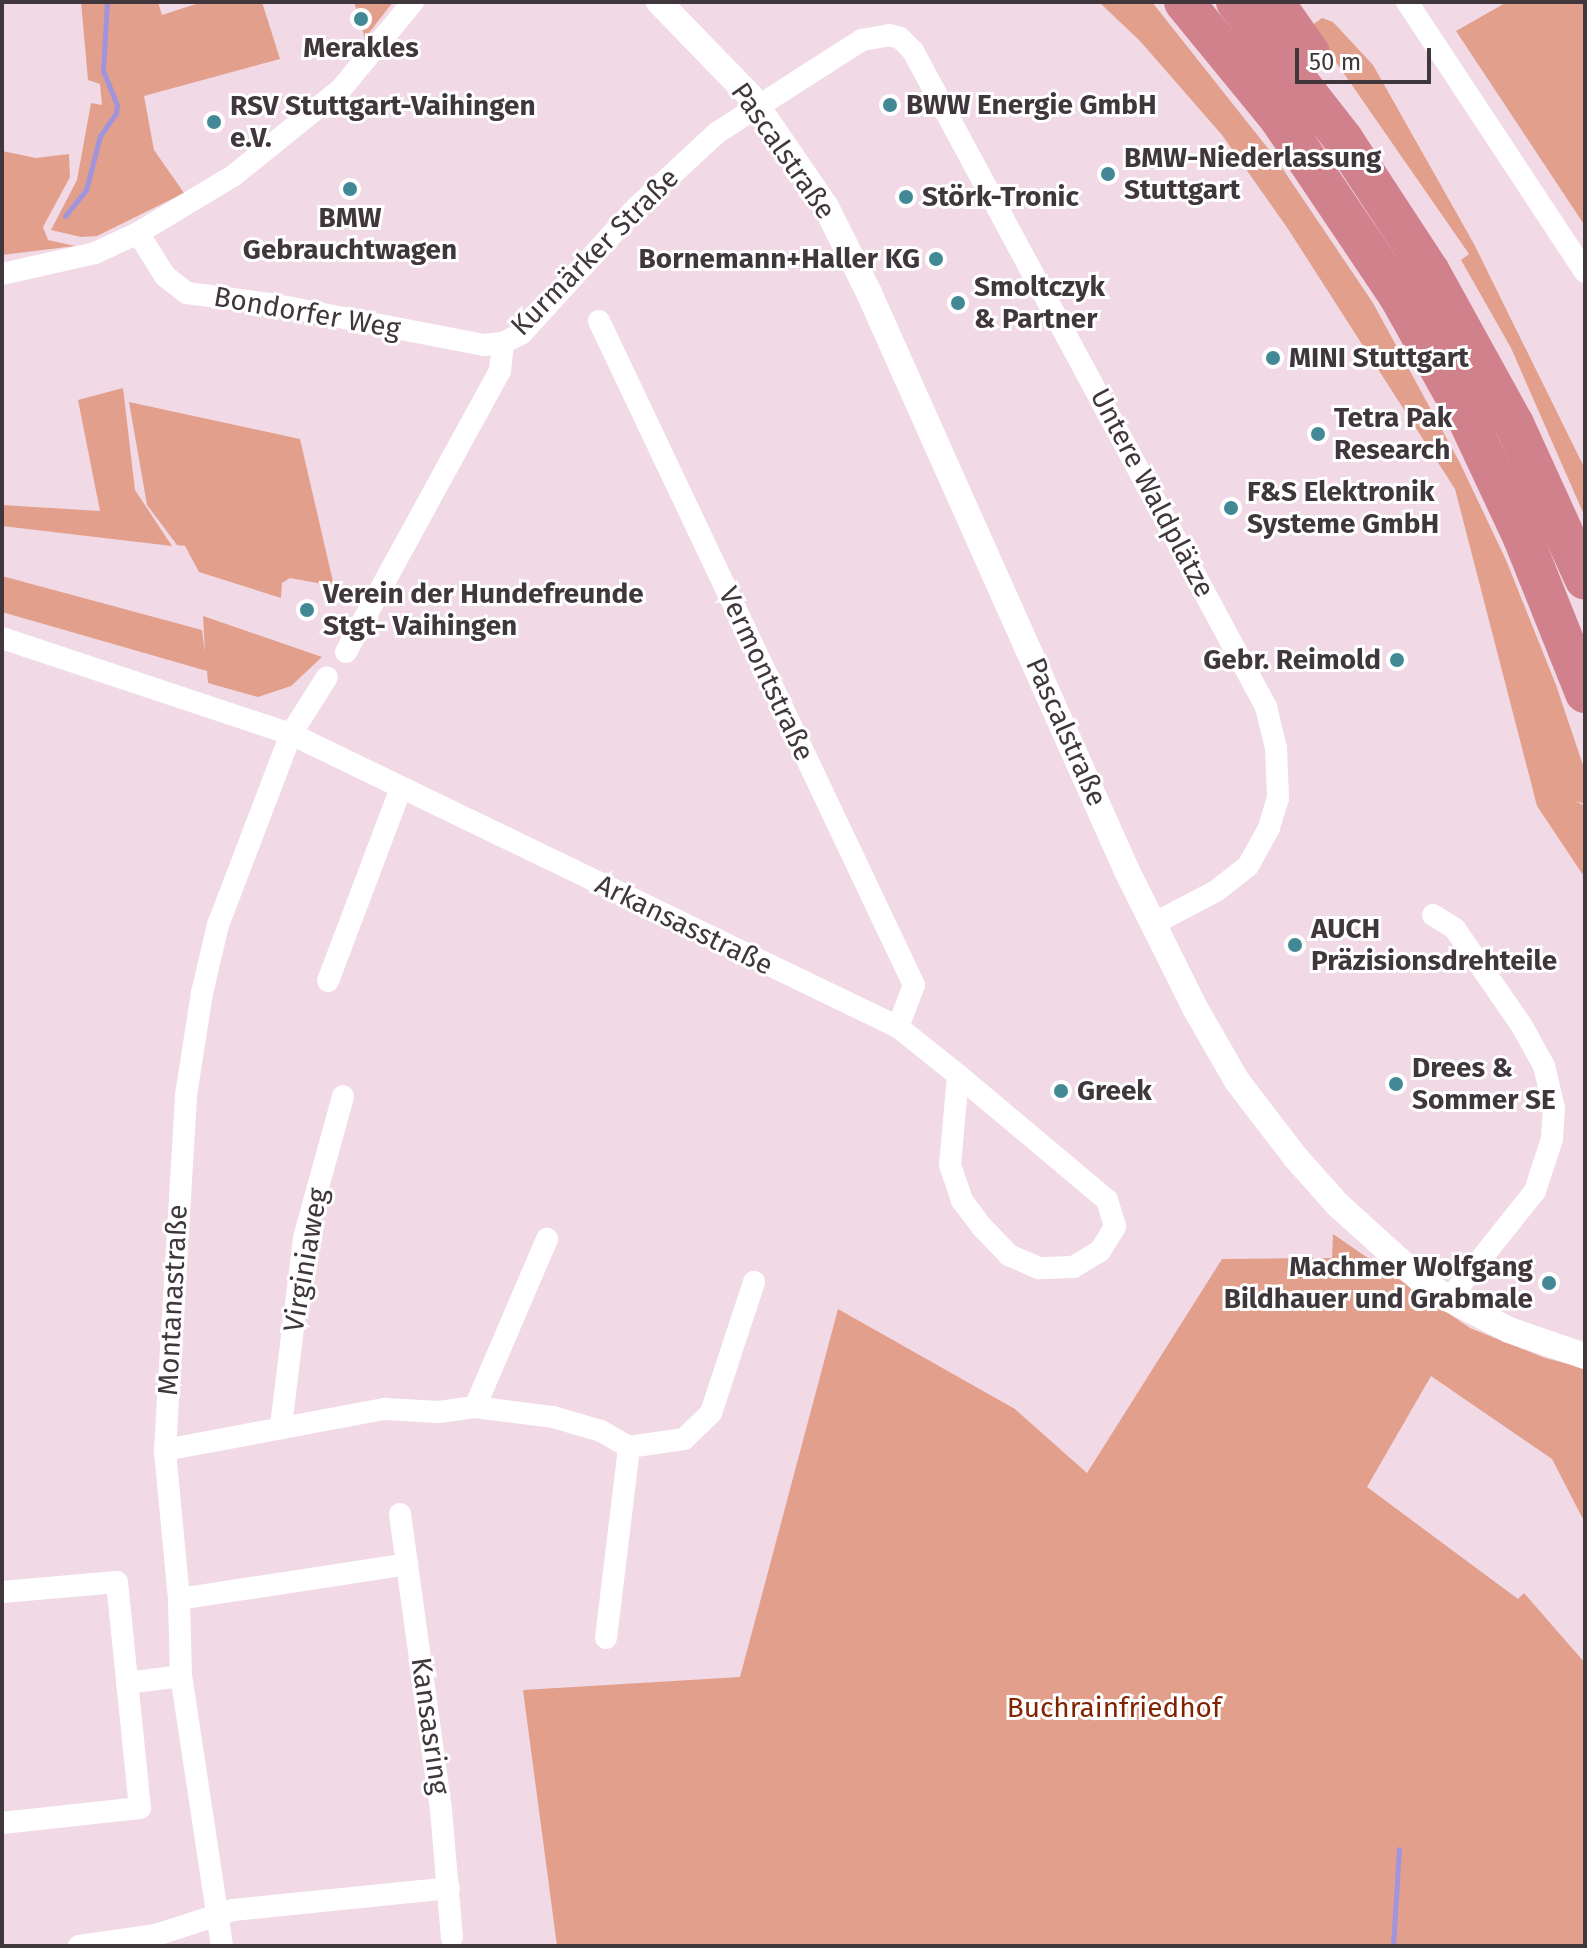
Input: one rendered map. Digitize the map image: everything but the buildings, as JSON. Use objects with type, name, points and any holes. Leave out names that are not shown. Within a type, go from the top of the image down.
[{"type":"highway","points":[[1184,2],[1279,118],[1398,295],[1465,414],[1523,538],[1585,693]]},
{"type":"highway","points":[[1236,2],[1343,139],[1430,272],[1514,424],[1585,580]]},
{"type":"highway","points":[[1274,2],[1408,199],[1430,272]]},
{"type":"street","points":[[2,274],[95,253],[138,233],[233,176],[341,89],[413,2]]},
{"type":"street","name":"Pascalstraße","points":[[659,2],[756,104],[826,207],[869,293],[1153,924],[1202,1021],[1237,1081],[1296,1158],[1370,1236],[1449,1299],[1509,1330],[1585,1356]]},
{"type":"street","points":[[1407,2],[1585,272]]},
{"type":"street","name":"Kurmärker Straße","points":[[346,652],[500,371],[503,343],[521,334],[638,206],[718,132],[862,40],[889,35],[900,38]]},
{"type":"street","name":"Untere Waldplätze","points":[[900,38],[921,65],[1266,707],[1276,748],[1278,798],[1269,828],[1248,866],[1216,891],[1153,924]]},
{"type":"street","name":"Bondorfer Weg","points":[[138,233],[165,276],[187,293],[271,304],[484,345],[503,343]]},
{"type":"street","name":"Vermontstraße","points":[[599,321],[914,985],[898,1027]]},
{"type":"street","name":"Arkansasstraße","points":[[2,638],[291,734],[898,1027],[958,1075],[1107,1200],[1115,1227],[1100,1251],[1073,1267],[1039,1268],[1009,1255],[982,1227],[962,1200],[950,1165],[958,1075]]},
{"type":"street","name":"Montanastraße","points":[[222,1946],[181,1676],[179,1599],[165,1450],[179,1189],[193,1041],[218,925],[291,734],[327,677]]},
{"type":"street","points":[[328,981],[401,788]]},
{"type":"street","points":[[1433,915],[1455,929],[1522,1026],[1544,1066],[1554,1108],[1546,1167],[1535,1191],[1449,1299]]},
{"type":"street","name":"Virginiaweg","points":[[281,1426],[304,1238],[343,1096]]},
{"type":"street","points":[[475,1407],[547,1239]]},
{"type":"street","points":[[165,1450],[385,1409],[439,1412],[475,1407],[553,1417],[601,1431],[629,1447],[684,1439],[711,1413],[754,1282]]},
{"type":"street","points":[[606,1638],[629,1447]]},
{"type":"street","name":"Kansasring","points":[[400,1514],[449,1888],[452,1938]]},
{"type":"street","points":[[179,1599],[407,1564]]},
{"type":"street","points":[[2,1592],[117,1582],[140,1808],[2,1823]]},
{"type":"street","points":[[127,1683],[181,1676]]},
{"type":"street","points":[[79,1946],[156,1935],[233,1910],[449,1888]]},
{"type":"green space","points":[[81,2],[158,2],[162,15],[202,2],[262,2],[280,59],[144,96],[154,150],[184,193],[97,236],[81,237],[51,230],[77,180],[91,103],[102,105],[100,84],[88,80]]},
{"type":"green space","points":[[354,2],[393,2],[365,38]]},
{"type":"green space","points":[[1099,2],[1152,2],[1274,156],[1373,303],[1460,463],[1506,560],[1556,685],[1585,771],[1585,804],[1575,801],[1585,806],[1585,878],[1537,806],[1455,489],[1288,229],[1222,135],[1140,41]]},
{"type":"green space","points":[[1507,2],[1585,2],[1585,226],[1456,31]]},
{"type":"green space","points":[[1322,18],[1333,22],[1373,65],[1474,244],[1585,469],[1585,517],[1511,348],[1461,260],[1469,254],[1311,26]]},
{"type":"green space","points":[[2,151],[36,158],[69,154],[70,177],[43,227],[48,240],[75,246],[2,255]]},
{"type":"green space","points":[[123,388],[135,490],[172,546],[2,526],[2,505],[100,511],[78,400]]},
{"type":"green space","points":[[129,402],[300,439],[334,586],[290,578],[282,583],[281,598],[199,572],[185,546],[177,545],[147,505]]},
{"type":"green space","points":[[2,576],[202,630],[205,652],[203,616],[322,657],[291,686],[258,697],[208,683],[207,671],[2,612]]},
{"type":"green space","name":"Buchrainfriedhof","points":[[1333,1234],[1470,1328],[1545,1358],[1585,1368],[1585,1523],[1552,1459],[1431,1376],[1367,1487],[1518,1599],[1524,1593],[1585,1663],[1585,1946],[557,1946],[523,1690],[740,1677],[838,1309],[1015,1409],[1087,1473],[1222,1259],[1332,1258]]},
{"type":"waterway","points":[[65,216],[86,190],[100,136],[116,113],[117,105],[103,71],[107,2]]},
{"type":"waterway","points":[[1393,1946],[1399,1849]]},
{"type":"place","name":"Merakles","points":[[361,19]]},
{"type":"place","name":"BWW Energie GmbH","points":[[890,105]]},
{"type":"place","name":"RSV Stuttgart-Vaihingen e.V.","points":[[214,122]]},
{"type":"place","name":"BMW-Niederlassung Stuttgart","points":[[1108,174]]},
{"type":"place","name":"BMW Gebrauchtwagen","points":[[350,189]]},
{"type":"place","name":"Störk-Tronic","points":[[906,197]]},
{"type":"place","name":"Bornemann+Haller KG","points":[[936,259]]},
{"type":"place","name":"Smoltczyk & Partner","points":[[958,303]]},
{"type":"place","name":"MINI Stuttgart","points":[[1273,358]]},
{"type":"place","name":"Tetra Pak Research","points":[[1318,434]]},
{"type":"place","name":"F&S Elektronik Systeme GmbH","points":[[1231,508]]},
{"type":"place","name":"Verein der Hundefreunde Stgt- Vaihingen","points":[[307,610]]},
{"type":"place","name":"Gebr. Reimold","points":[[1397,660]]},
{"type":"place","name":"AUCH Präzisionsdrehteile","points":[[1295,945]]},
{"type":"place","name":"Drees & Sommer SE","points":[[1396,1084]]},
{"type":"place","name":"Greek","points":[[1061,1091]]},
{"type":"place","name":"Machmer Wolfgang Bildhauer und Grabmale","points":[[1549,1283]]}]
